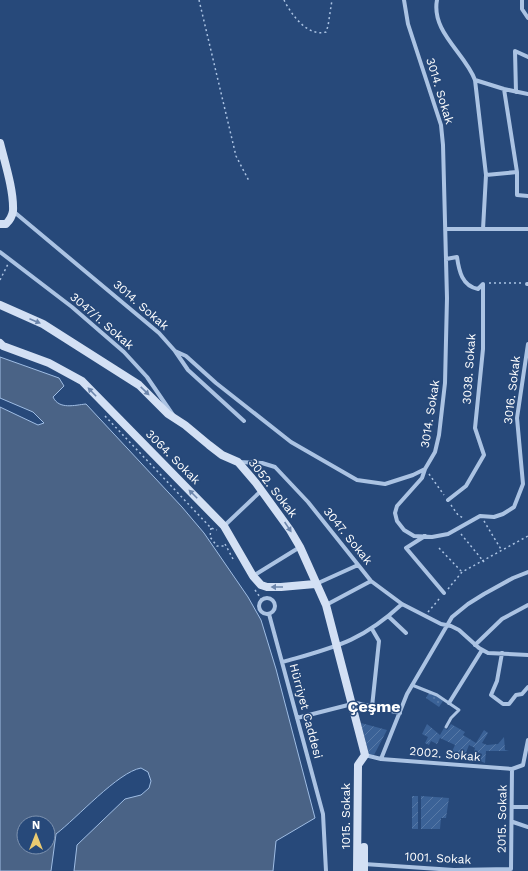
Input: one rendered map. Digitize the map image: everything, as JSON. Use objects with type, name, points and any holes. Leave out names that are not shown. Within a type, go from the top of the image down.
[{"type":"street","name":"3014. Sokak","points":[[13,211],[45,240],[153,328],[175,351],[186,356],[216,383],[291,442],[357,480],[385,484],[413,475],[425,469],[435,452],[439,434],[445,383],[446,259],[444,229],[443,145],[441,125],[408,24],[404,0]]},
{"type":"street","points":[[437,0],[437,17],[441,28],[471,69],[475,80],[486,175],[483,229]]},
{"type":"street","points":[[522,0],[522,9],[528,18]]},
{"type":"street","points":[[516,92],[516,51],[528,56]]},
{"type":"street","points":[[475,80],[504,90],[528,94]]},
{"type":"street","points":[[504,90],[517,172],[517,195],[528,196]]},
{"type":"street","points":[[0,143],[13,211],[11,219],[6,224],[0,224]]},
{"type":"street","points":[[486,175],[517,172]]},
{"type":"street","points":[[444,229],[528,229]]},
{"type":"street","name":"3047/1. Sokak","points":[[0,252],[72,307],[124,352],[147,377],[176,419]]},
{"type":"street","points":[[446,259],[457,257],[461,277],[472,288],[478,289],[483,284]]},
{"type":"street","name":"3038. Sokak","points":[[448,500],[466,486],[484,455],[474,428],[482,349],[483,284]]},
{"type":"street","name":"3052. Sokak","points":[[0,305],[43,324],[105,362],[139,385],[168,414],[222,455],[238,462],[290,530],[300,547],[326,605],[365,754]]},
{"type":"street","name":"3064. Sokak","points":[[0,343],[3,346],[49,363],[82,381],[222,528],[253,576],[261,585],[267,587],[316,584]]},
{"type":"street","name":"3016. Sokak","points":[[425,469],[422,478],[416,487],[397,506],[395,513],[397,521],[404,530],[414,536],[443,535],[480,516],[494,517],[503,514],[514,507],[523,484],[517,418],[526,366],[528,344]]},
{"type":"street","points":[[175,351],[188,370],[244,421]]},
{"type":"street","name":"3047. Sokak","points":[[238,462],[262,463],[275,467],[308,502],[371,581],[402,604],[462,632],[482,650]]},
{"type":"street","points":[[222,528],[261,491]]},
{"type":"street","points":[[425,536],[406,548],[444,593]]},
{"type":"street","points":[[253,576],[300,547]]},
{"type":"street","points":[[316,584],[358,565]]},
{"type":"street","points":[[381,758],[412,685],[452,617],[468,604],[512,578],[528,572]]},
{"type":"street","points":[[326,605],[371,581]]},
{"type":"street","points":[[269,598],[275,603],[274,610],[269,614],[264,614],[260,610],[259,605],[262,600],[269,598]]},
{"type":"street","points":[[283,662],[336,647],[350,641],[372,629],[402,604]]},
{"type":"street","points":[[475,645],[502,619],[528,605]]},
{"type":"street","name":"Hürriyet Caddesi","points":[[269,614],[323,814],[326,871]]},
{"type":"street","points":[[388,616],[406,633]]},
{"type":"street","points":[[372,629],[379,641],[372,706]]},
{"type":"street","points":[[449,703],[482,650],[488,653],[528,655]]},
{"type":"street","points":[[502,653],[497,681],[490,693],[491,695],[503,704],[509,704],[516,695],[522,694],[528,687]]},
{"type":"street","points":[[297,718],[356,702],[400,713]]},
{"type":"street","name":"2002. Sokak","points":[[365,754],[381,758],[512,769],[523,765],[528,740]]},
{"type":"street","name":"1015. Sokak","points":[[357,871],[358,765],[361,763],[365,754]]},
{"type":"street","name":"1015. Sokak","points":[[361,763],[363,767],[364,867]]},
{"type":"street","name":"2015. Sokak","points":[[511,869],[513,822],[512,769]]},
{"type":"street","points":[[513,807],[528,807]]},
{"type":"street","points":[[513,822],[528,827]]},
{"type":"street","name":"1001. Sokak","points":[[364,867],[430,870],[511,869]]},
{"type":"lane","points":[[412,685],[434,693],[459,711],[451,718],[446,727]]},
{"type":"path","points":[[199,0],[236,156],[249,181]]},
{"type":"path","points":[[284,0],[305,27],[321,33],[326,32],[328,26],[332,0]]},
{"type":"path","points":[[0,280],[10,259]]},
{"type":"path","points":[[483,284],[522,283]]},
{"type":"path","points":[[100,412],[211,528],[222,528]]},
{"type":"path","points":[[425,469],[458,515]]},
{"type":"path","points":[[480,516],[502,550]]},
{"type":"path","points":[[211,528],[210,537],[217,546],[225,546]]},
{"type":"path","points":[[457,529],[484,562]]},
{"type":"path","points":[[425,616],[462,572],[484,562],[528,536]]},
{"type":"path","points":[[225,542],[225,546],[237,564]]},
{"type":"path","points":[[439,548],[462,572]]},
{"type":"path","points":[[254,588],[262,600]]},
{"type":"shaded area","points":[[0,357],[59,378],[64,386],[53,397],[59,404],[72,406],[86,404],[182,507],[204,533],[248,597],[261,620],[276,669],[315,818],[276,841],[273,871],[74,871],[77,845],[125,799],[141,795],[149,788],[151,781],[148,772],[141,768],[132,771],[110,786],[56,834],[56,815],[16,815],[16,855],[53,855],[51,871],[0,871],[0,407],[38,425],[44,423],[33,412],[0,398]]},
{"type":"shaded area","points":[[430,691],[443,701],[439,707],[426,698]]},
{"type":"shaded area","points":[[361,723],[387,730],[374,755],[369,754]]},
{"type":"shaded area","points":[[427,724],[440,735],[444,728],[447,730],[451,724],[465,732],[463,735],[476,743],[484,730],[488,733],[482,743],[487,745],[498,744],[504,737],[505,750],[509,751],[486,751],[485,763],[480,761],[482,754],[474,751],[475,748],[469,745],[463,760],[449,758],[455,745],[440,738],[437,744],[431,741],[429,745],[425,743],[428,737],[422,734]]},
{"type":"shaded area","points":[[412,796],[418,796],[418,829],[412,829]]},
{"type":"shaded area","points":[[421,796],[449,798],[446,818],[441,818],[440,829],[421,829]]},
{"type":"district","name":"Çeşme","points":[[374,706]]}]
